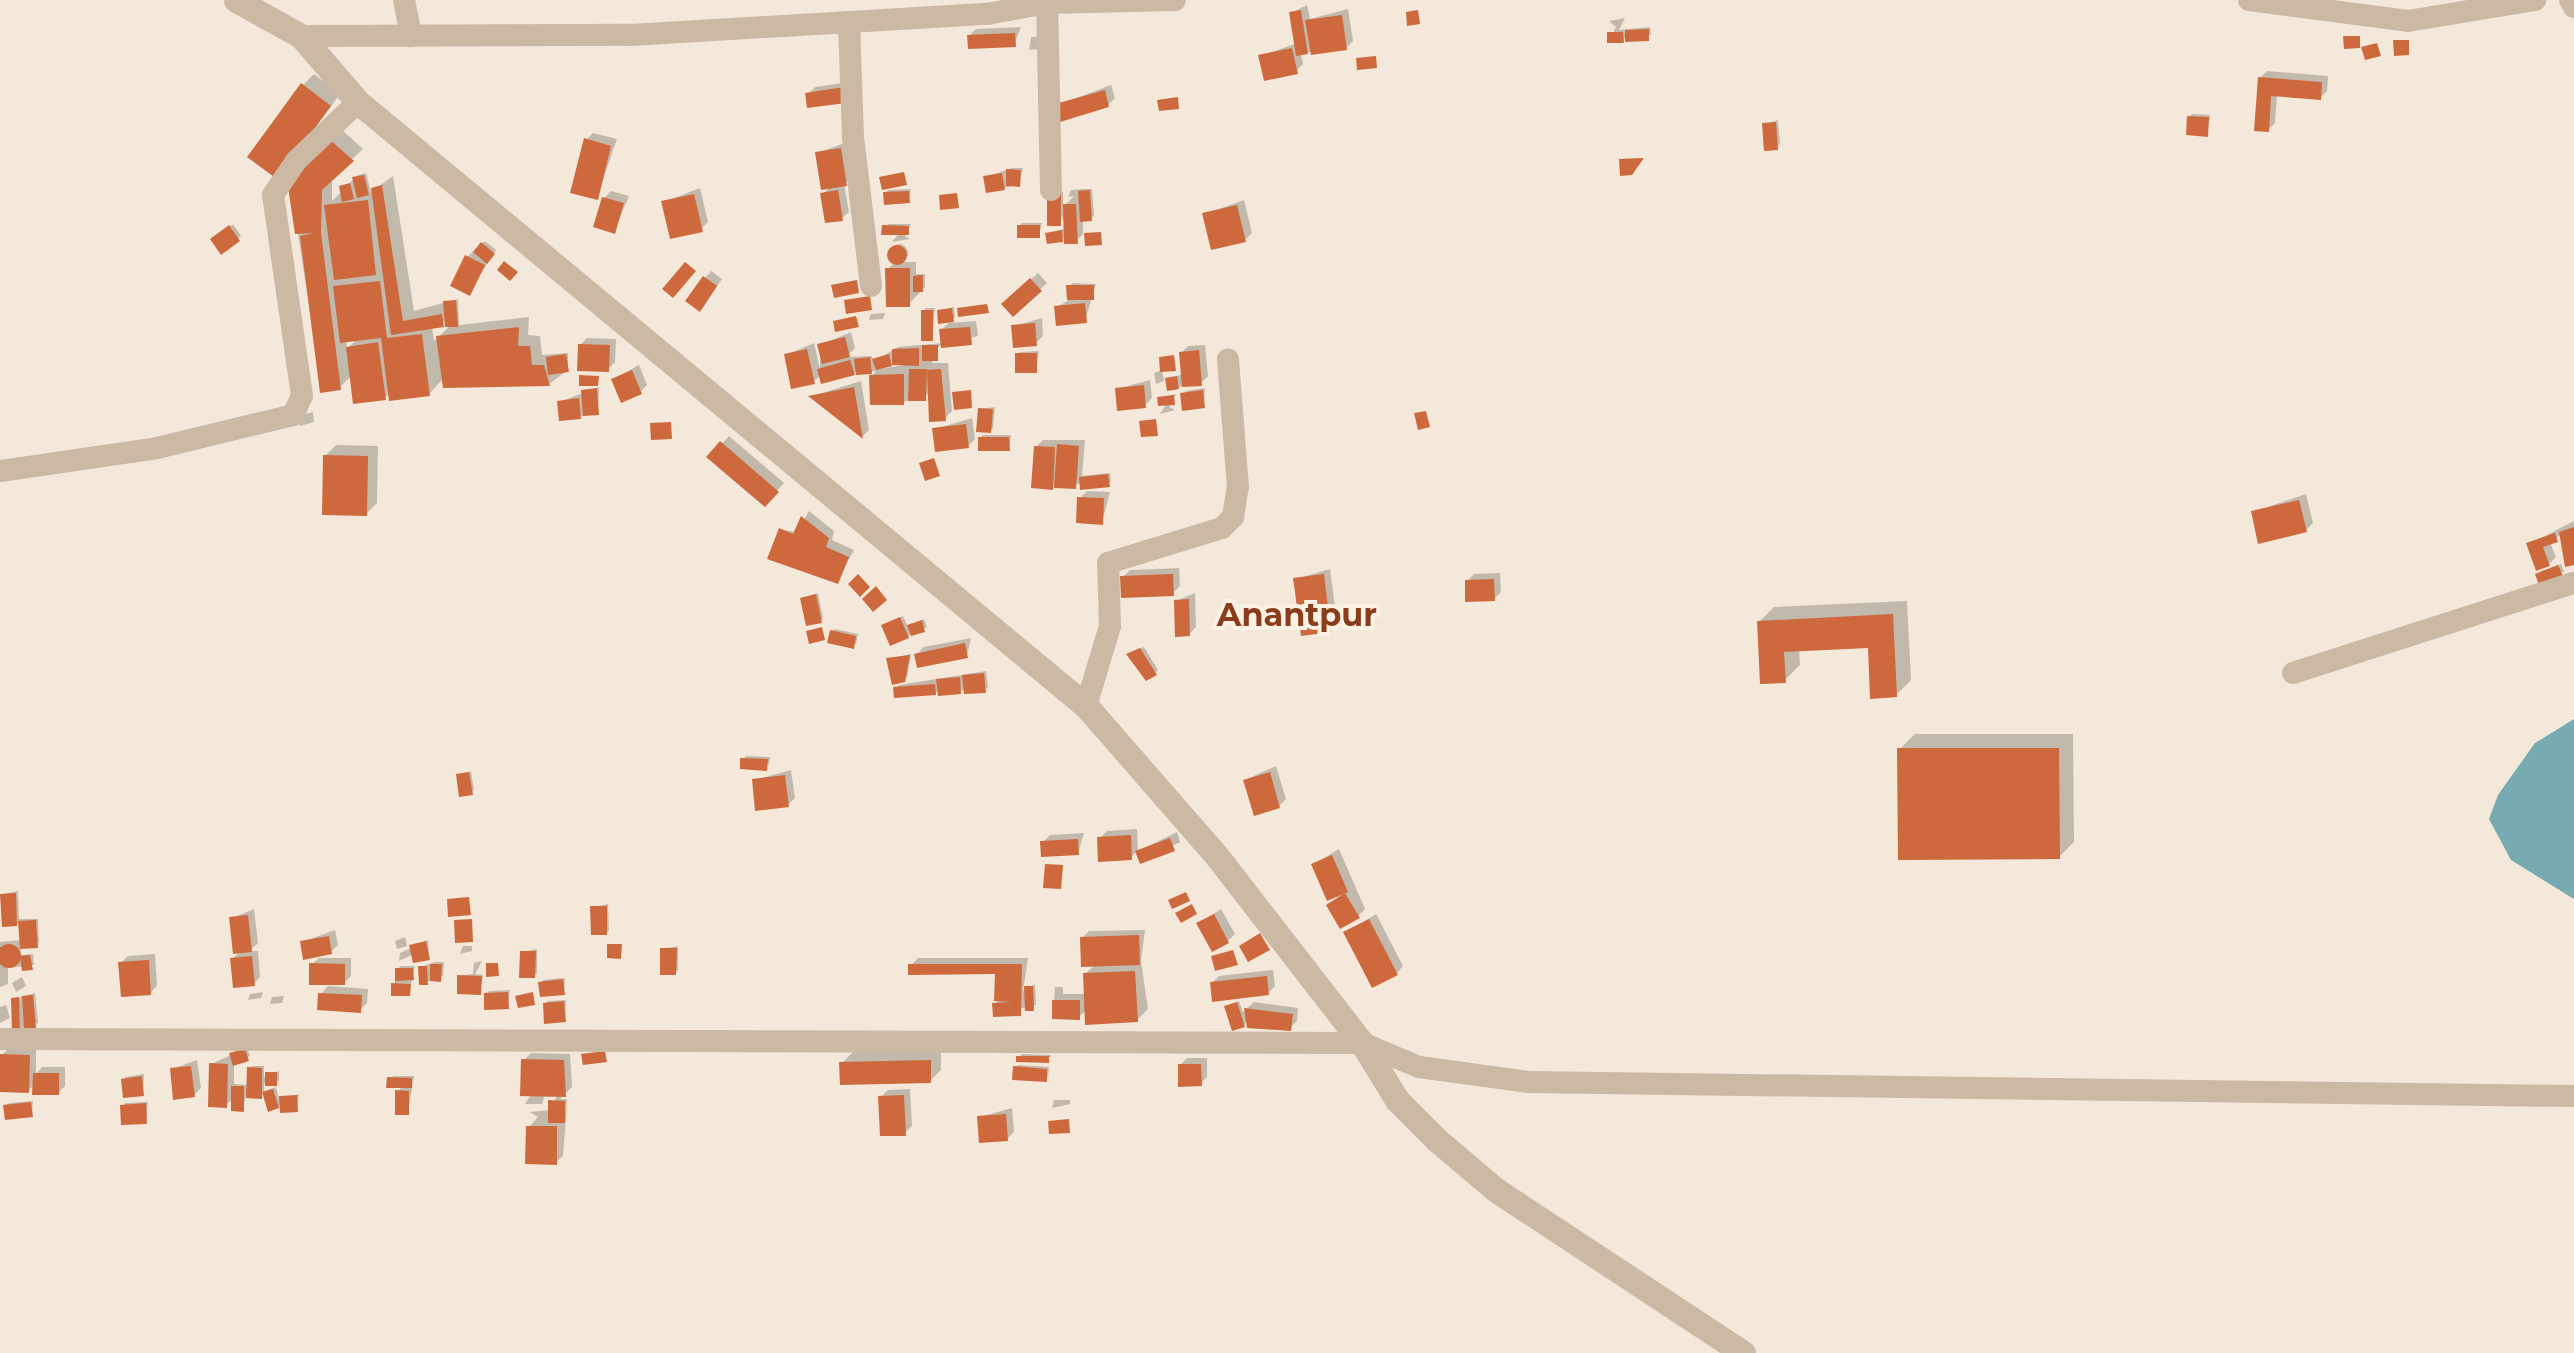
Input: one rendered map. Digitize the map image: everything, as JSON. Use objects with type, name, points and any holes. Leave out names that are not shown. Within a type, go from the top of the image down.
[{"type":"street","points":[[236,0],[301,36],[358,102],[1086,706],[1204,840],[1362,1043],[1398,1100],[1496,1190],[1743,1353]]},
{"type":"street","points":[[404,0],[411,36]]},
{"type":"street","points":[[301,36],[631,35],[849,22],[1047,2],[1175,0]]},
{"type":"street","points":[[2249,0],[2363,9],[2438,20],[2535,0]]},
{"type":"street","points":[[2570,0],[2574,8]]},
{"type":"street","points":[[1047,2],[1051,190]]},
{"type":"street","points":[[849,22],[853,137],[871,286]]},
{"type":"street","points":[[0,471],[158,448],[293,415],[302,396],[273,195],[296,161],[358,102]]},
{"type":"street","points":[[1086,706],[1110,626],[1108,563],[1222,528],[1233,517],[1238,487],[1228,359]]},
{"type":"street","points":[[2293,673],[2574,583]]},
{"type":"street","points":[[0,1039],[1362,1043],[1419,1067],[1528,1082],[2574,1096]]},
{"type":"water","points":[[2574,719],[2574,899],[2511,860],[2489,819],[2498,795],[2535,743]]},
{"type":"building","points":[[1301,10],[1308,54],[1296,56],[1289,12]]},
{"type":"building","points":[[1418,10],[1420,24],[1407,26],[1406,12]]},
{"type":"building","points":[[1342,15],[1347,50],[1311,55],[1305,20]]},
{"type":"building","points":[[1649,29],[1649,41],[1625,42],[1625,30]]},
{"type":"building","points":[[1607,32],[1623,32],[1624,43],[1607,43]]},
{"type":"building","points":[[1015,33],[1016,47],[968,49],[967,35]]},
{"type":"building","points":[[2343,36],[2360,36],[2360,48],[2344,49]]},
{"type":"building","points":[[2393,40],[2409,40],[2409,55],[2394,56]]},
{"type":"building","points":[[2377,43],[2381,56],[2365,60],[2361,47]]},
{"type":"building","points":[[1292,48],[1298,74],[1264,81],[1258,55]]},
{"type":"building","points":[[1376,56],[1377,68],[1357,70],[1356,58]]},
{"type":"building","points":[[2258,77],[2322,82],[2321,100],[2271,96],[2269,132],[2254,131]]},
{"type":"building","points":[[301,83],[331,106],[277,179],[247,157]]},
{"type":"building","points":[[844,87],[846,103],[807,108],[805,93]]},
{"type":"building","points":[[1105,90],[1109,107],[1060,122],[1055,104]]},
{"type":"building","points":[[1178,97],[1179,109],[1159,111],[1157,100]]},
{"type":"building","points":[[2187,116],[2209,117],[2208,137],[2186,135]]},
{"type":"building","points":[[1776,122],[1778,150],[1764,151],[1762,123]]},
{"type":"building","points":[[584,138],[611,146],[598,200],[570,193]]},
{"type":"building","points":[[329,139],[354,161],[322,190],[321,233],[341,390],[320,393],[300,236],[314,233],[295,234],[288,187]]},
{"type":"building","points":[[841,148],[847,186],[821,190],[815,152]]},
{"type":"building","points":[[1644,158],[1632,175],[1620,176],[1619,159]]},
{"type":"building","points":[[1006,169],[1021,170],[1020,187],[1006,186]]},
{"type":"building","points":[[904,172],[907,185],[882,190],[879,177]]},
{"type":"building","points":[[1002,173],[1005,190],[986,193],[983,176]]},
{"type":"building","points":[[364,175],[369,195],[357,198],[352,177]]},
{"type":"building","points":[[350,183],[354,199],[342,202],[339,186]]},
{"type":"building","points":[[382,185],[403,321],[442,314],[444,327],[391,335],[371,188]]},
{"type":"building","points":[[838,190],[843,221],[825,223],[820,193]]},
{"type":"building","points":[[1090,190],[1092,221],[1080,222],[1078,191]]},
{"type":"building","points":[[909,191],[910,203],[884,205],[883,192]]},
{"type":"building","points":[[957,193],[959,208],[940,210],[939,195]]},
{"type":"building","points":[[1047,193],[1061,193],[1061,226],[1047,226]]},
{"type":"building","points":[[694,194],[703,232],[670,239],[661,201]]},
{"type":"building","points":[[602,197],[624,203],[615,234],[593,227]]},
{"type":"building","points":[[368,200],[376,275],[334,280],[324,205]]},
{"type":"building","points":[[1063,204],[1076,204],[1078,244],[1064,244]]},
{"type":"building","points":[[1237,205],[1246,242],[1211,250],[1202,213]]},
{"type":"building","points":[[229,225],[240,241],[221,255],[210,239]]},
{"type":"building","points":[[882,225],[909,226],[909,235],[881,235]]},
{"type":"building","points":[[1017,225],[1040,225],[1040,238],[1017,238]]},
{"type":"building","points":[[1062,230],[1063,242],[1047,244],[1045,233]]},
{"type":"building","points":[[1101,232],[1102,245],[1085,246],[1084,233]]},
{"type":"building","points":[[481,242],[495,254],[487,264],[473,252]]},
{"type":"building","points":[[897,245],[907,255],[897,265],[887,255]]},
{"type":"building","points":[[465,255],[485,265],[470,296],[450,286]]},
{"type":"building","points":[[504,261],[518,272],[510,281],[497,270]]},
{"type":"building","points":[[685,262],[696,271],[673,298],[662,289]]},
{"type":"building","points":[[885,268],[910,268],[910,307],[886,307]]},
{"type":"building","points":[[923,275],[923,292],[913,292],[913,276]]},
{"type":"building","points":[[703,276],[717,286],[700,312],[685,301]]},
{"type":"building","points":[[1030,278],[1042,291],[1013,317],[1001,304]]},
{"type":"building","points":[[857,280],[859,293],[834,298],[831,285]]},
{"type":"building","points":[[380,281],[387,338],[422,334],[430,396],[389,401],[381,338],[340,343],[333,286]]},
{"type":"building","points":[[1066,285],[1094,285],[1094,300],[1067,300]]},
{"type":"building","points":[[870,296],[872,310],[846,314],[844,300]]},
{"type":"building","points":[[456,300],[458,327],[445,327],[443,301]]},
{"type":"building","points":[[1085,303],[1087,323],[1056,326],[1054,306]]},
{"type":"building","points":[[987,304],[989,313],[958,317],[957,308]]},
{"type":"building","points":[[952,308],[954,322],[938,324],[937,310]]},
{"type":"building","points":[[921,310],[933,310],[933,341],[921,341]]},
{"type":"building","points":[[856,316],[859,327],[835,332],[833,321]]},
{"type":"building","points":[[1035,323],[1037,346],[1013,348],[1011,325]]},
{"type":"building","points":[[519,327],[518,346],[530,346],[532,365],[544,365],[550,386],[443,388],[436,336]]},
{"type":"building","points":[[970,327],[972,345],[941,348],[939,329]]},
{"type":"building","points":[[845,337],[850,357],[822,364],[817,344]]},
{"type":"building","points":[[378,342],[386,400],[353,404],[346,347]]},
{"type":"building","points":[[578,344],[610,345],[609,372],[577,371]]},
{"type":"building","points":[[922,345],[938,345],[938,361],[922,361]]},
{"type":"building","points":[[919,348],[919,366],[892,365],[892,349]]},
{"type":"building","points":[[807,349],[815,384],[791,389],[784,354]]},
{"type":"building","points":[[1199,350],[1202,386],[1182,387],[1179,352]]},
{"type":"building","points":[[1015,353],[1037,353],[1037,373],[1015,373]]},
{"type":"building","points":[[566,354],[569,372],[548,375],[546,357]]},
{"type":"building","points":[[889,354],[892,366],[876,370],[872,359]]},
{"type":"building","points":[[1174,355],[1176,371],[1160,372],[1159,357]]},
{"type":"building","points":[[870,357],[872,374],[856,375],[854,359]]},
{"type":"building","points":[[850,360],[855,375],[821,384],[817,369]]},
{"type":"building","points":[[909,369],[927,369],[926,401],[908,401]]},
{"type":"building","points":[[941,369],[946,421],[929,422],[927,370]]},
{"type":"building","points":[[632,370],[642,394],[621,403],[611,379]]},
{"type":"building","points":[[904,374],[904,405],[870,405],[869,375]]},
{"type":"building","points":[[579,375],[599,376],[598,386],[579,386]]},
{"type":"building","points":[[1177,376],[1179,389],[1167,391],[1165,378]]},
{"type":"building","points":[[1144,385],[1146,408],[1117,411],[1115,388]]},
{"type":"building","points":[[854,387],[863,439],[808,396]]},
{"type":"building","points":[[597,388],[599,415],[583,416],[581,390]]},
{"type":"building","points":[[971,390],[972,408],[954,410],[952,392]]},
{"type":"building","points":[[1203,390],[1205,408],[1182,411],[1180,393]]},
{"type":"building","points":[[1174,395],[1175,405],[1158,406],[1157,397]]},
{"type":"building","points":[[579,398],[581,419],[559,421],[557,401]]},
{"type":"building","points":[[978,408],[993,409],[991,433],[976,432]]},
{"type":"building","points":[[1426,411],[1430,427],[1418,430],[1414,413]]},
{"type":"building","points":[[1156,419],[1158,436],[1141,437],[1139,421]]},
{"type":"building","points":[[671,422],[672,439],[651,440],[650,423]]},
{"type":"building","points":[[966,424],[969,448],[935,452],[932,428]]},
{"type":"building","points":[[978,437],[1009,437],[1010,451],[978,451]]},
{"type":"building","points":[[720,441],[779,492],[765,507],[706,457]]},
{"type":"building","points":[[1057,444],[1079,446],[1076,489],[1054,488]]},
{"type":"building","points":[[1034,446],[1055,447],[1053,490],[1031,488]]},
{"type":"building","points":[[323,455],[368,456],[367,516],[322,515]]},
{"type":"building","points":[[934,458],[940,476],[925,481],[919,463]]},
{"type":"building","points":[[1108,474],[1110,487],[1080,490],[1079,477]]},
{"type":"building","points":[[1077,497],[1104,498],[1103,525],[1076,523]]},
{"type":"building","points":[[2299,500],[2307,532],[2258,544],[2251,511]]},
{"type":"building","points":[[801,516],[829,538],[826,547],[849,557],[838,584],[767,559],[779,528],[793,534]]},
{"type":"building","points":[[2574,527],[2574,565],[2565,567],[2559,532]]},
{"type":"building","points":[[2555,533],[2558,542],[2543,547],[2550,566],[2536,571],[2526,543]]},
{"type":"building","points":[[2558,565],[2563,576],[2543,596],[2535,574]]},
{"type":"building","points":[[858,574],[870,587],[860,597],[848,584]]},
{"type":"building","points":[[1173,574],[1174,596],[1121,598],[1120,576]]},
{"type":"building","points":[[1324,574],[1331,632],[1301,636],[1293,578]]},
{"type":"building","points":[[1494,579],[1495,601],[1465,602],[1465,580]]},
{"type":"building","points":[[876,586],[887,600],[873,612],[862,599]]},
{"type":"building","points":[[816,594],[822,623],[806,626],[800,598]]},
{"type":"building","points":[[1189,599],[1190,636],[1175,637],[1174,600]]},
{"type":"building","points":[[1893,614],[1897,697],[1870,699],[1868,648],[1784,652],[1786,683],[1760,684],[1757,621]]},
{"type":"building","points":[[900,617],[909,638],[890,646],[881,625]]},
{"type":"building","points":[[922,620],[925,632],[911,636],[907,625]]},
{"type":"building","points":[[822,627],[825,640],[809,644],[806,631]]},
{"type":"building","points":[[830,630],[856,636],[854,649],[827,643]]},
{"type":"building","points":[[965,643],[968,658],[917,668],[914,654]]},
{"type":"building","points":[[1140,648],[1157,675],[1146,681],[1126,654]]},
{"type":"building","points":[[910,655],[905,682],[892,685],[886,658]]},
{"type":"building","points":[[984,673],[986,693],[964,694],[962,675]]},
{"type":"building","points":[[960,677],[961,694],[938,696],[936,679]]},
{"type":"building","points":[[935,684],[936,695],[894,698],[893,687]]},
{"type":"building","points":[[1897,748],[2059,748],[2060,859],[1898,860]]},
{"type":"building","points":[[740,758],[768,759],[767,771],[740,769]]},
{"type":"building","points":[[469,772],[473,795],[459,797],[456,774]]},
{"type":"building","points":[[1270,772],[1280,808],[1254,816],[1243,780]]},
{"type":"building","points":[[785,775],[789,807],[755,811],[752,779]]},
{"type":"building","points":[[1131,835],[1132,860],[1098,862],[1097,837]]},
{"type":"building","points":[[1170,838],[1175,851],[1140,864],[1135,851]]},
{"type":"building","points":[[1078,839],[1079,855],[1041,857],[1040,841]]},
{"type":"building","points":[[1332,855],[1348,892],[1327,901],[1311,864]]},
{"type":"building","points":[[1045,864],[1063,865],[1061,889],[1043,888]]},
{"type":"building","points":[[1186,892],[1190,901],[1172,909],[1168,900]]},
{"type":"building","points":[[16,893],[17,926],[2,927],[0,894]]},
{"type":"building","points":[[1345,893],[1360,918],[1340,929],[1326,905]]},
{"type":"building","points":[[469,897],[471,915],[448,917],[447,899]]},
{"type":"building","points":[[1192,904],[1197,914],[1181,923],[1175,913]]},
{"type":"building","points":[[590,906],[607,906],[607,935],[591,935]]},
{"type":"building","points":[[1214,914],[1229,943],[1212,952],[1196,923]]},
{"type":"building","points":[[248,915],[252,952],[233,954],[229,917]]},
{"type":"building","points":[[472,919],[473,942],[455,943],[454,920]]},
{"type":"building","points":[[1369,919],[1398,975],[1372,988],[1343,932]]},
{"type":"building","points":[[36,920],[38,948],[20,949],[18,921]]},
{"type":"building","points":[[1260,933],[1270,950],[1248,962],[1239,946]]},
{"type":"building","points":[[1139,935],[1140,965],[1081,967],[1080,937]]},
{"type":"building","points":[[329,936],[332,954],[303,960],[300,941]]},
{"type":"building","points":[[426,941],[430,960],[413,963],[409,945]]},
{"type":"building","points":[[9,944],[18,947],[18,965],[9,968],[0,965],[-3,956],[0,947]]},
{"type":"building","points":[[607,944],[622,944],[621,959],[607,958]]},
{"type":"building","points":[[660,948],[677,948],[676,975],[660,975]]},
{"type":"building","points":[[1233,950],[1238,965],[1215,971],[1211,956]]},
{"type":"building","points":[[520,951],[536,951],[535,978],[519,978]]},
{"type":"building","points":[[30,955],[33,970],[22,971],[20,956]]},
{"type":"building","points":[[252,956],[255,986],[233,988],[230,958]]},
{"type":"building","points":[[149,960],[151,995],[121,997],[118,962]]},
{"type":"building","points":[[309,963],[345,964],[345,985],[309,985]]},
{"type":"building","points":[[486,963],[498,963],[499,976],[486,977]]},
{"type":"building","points":[[430,964],[442,964],[441,982],[430,981]]},
{"type":"building","points":[[908,964],[1022,964],[1021,1016],[993,1017],[992,1003],[1012,1002],[994,1001],[995,974],[908,975]]},
{"type":"building","points":[[418,966],[427,966],[428,985],[419,985]]},
{"type":"building","points":[[395,968],[413,968],[414,980],[395,981]]},
{"type":"building","points":[[1135,971],[1138,1022],[1085,1025],[1083,973]]},
{"type":"building","points":[[457,975],[482,976],[481,995],[457,994]]},
{"type":"building","points":[[1267,976],[1269,995],[1212,1002],[1210,982]]},
{"type":"building","points":[[563,979],[565,995],[540,997],[538,982]]},
{"type":"building","points":[[391,983],[411,984],[410,996],[391,996]]},
{"type":"building","points":[[1024,986],[1033,986],[1034,1011],[1025,1011]]},
{"type":"building","points":[[508,992],[509,1009],[484,1010],[484,993]]},
{"type":"building","points":[[533,992],[535,1005],[518,1008],[515,996]]},
{"type":"building","points":[[318,993],[362,995],[361,1013],[317,1010]]},
{"type":"building","points":[[33,995],[36,1028],[24,1029],[22,996]]},
{"type":"building","points":[[19,997],[20,1032],[12,1032],[11,998]]},
{"type":"building","points":[[1052,1000],[1080,1000],[1080,1020],[1052,1019]]},
{"type":"building","points":[[564,1001],[566,1022],[544,1024],[543,1003]]},
{"type":"building","points":[[1237,1002],[1245,1027],[1232,1031],[1224,1006]]},
{"type":"building","points":[[1244,1008],[1293,1014],[1291,1031],[1247,1028]]},
{"type":"building","points":[[245,1049],[249,1061],[233,1066],[229,1053]]},
{"type":"building","points":[[605,1051],[607,1062],[583,1065],[581,1054]]},
{"type":"building","points":[[0,1054],[30,1055],[29,1093],[0,1092]]},
{"type":"building","points":[[1016,1056],[1049,1056],[1049,1063],[1016,1062]]},
{"type":"building","points":[[521,1059],[564,1060],[566,1097],[520,1096]]},
{"type":"building","points":[[931,1060],[931,1083],[840,1085],[839,1062]]},
{"type":"building","points":[[209,1063],[228,1064],[227,1108],[208,1107]]},
{"type":"building","points":[[1178,1064],[1201,1064],[1202,1086],[1178,1087]]},
{"type":"building","points":[[191,1066],[195,1097],[173,1100],[170,1068]]},
{"type":"building","points":[[1013,1066],[1047,1069],[1047,1082],[1012,1080]]},
{"type":"building","points":[[247,1067],[262,1068],[262,1099],[246,1098]]},
{"type":"building","points":[[265,1072],[277,1072],[277,1086],[265,1086]]},
{"type":"building","points":[[33,1073],[59,1073],[59,1095],[32,1095]]},
{"type":"building","points":[[142,1076],[144,1096],[123,1098],[121,1079]]},
{"type":"building","points":[[387,1077],[412,1078],[412,1088],[386,1088]]},
{"type":"building","points":[[231,1086],[244,1086],[244,1112],[231,1111]]},
{"type":"building","points":[[273,1089],[279,1108],[268,1112],[262,1092]]},
{"type":"building","points":[[395,1090],[409,1091],[409,1115],[395,1115]]},
{"type":"building","points":[[297,1095],[298,1112],[280,1113],[279,1096]]},
{"type":"building","points":[[904,1095],[906,1136],[880,1136],[878,1096]]},
{"type":"building","points":[[548,1100],[565,1101],[565,1123],[548,1123]]},
{"type":"building","points":[[31,1102],[33,1117],[5,1120],[3,1105]]},
{"type":"building","points":[[146,1103],[147,1124],[121,1125],[120,1105]]},
{"type":"building","points":[[1006,1114],[1008,1141],[979,1143],[977,1116]]},
{"type":"building","points":[[1069,1119],[1070,1133],[1049,1134],[1048,1121]]},
{"type":"building","points":[[526,1126],[557,1126],[557,1165],[525,1164]]},
{"type":"district","name":"Anantpur","points":[[1297,615]]}]
